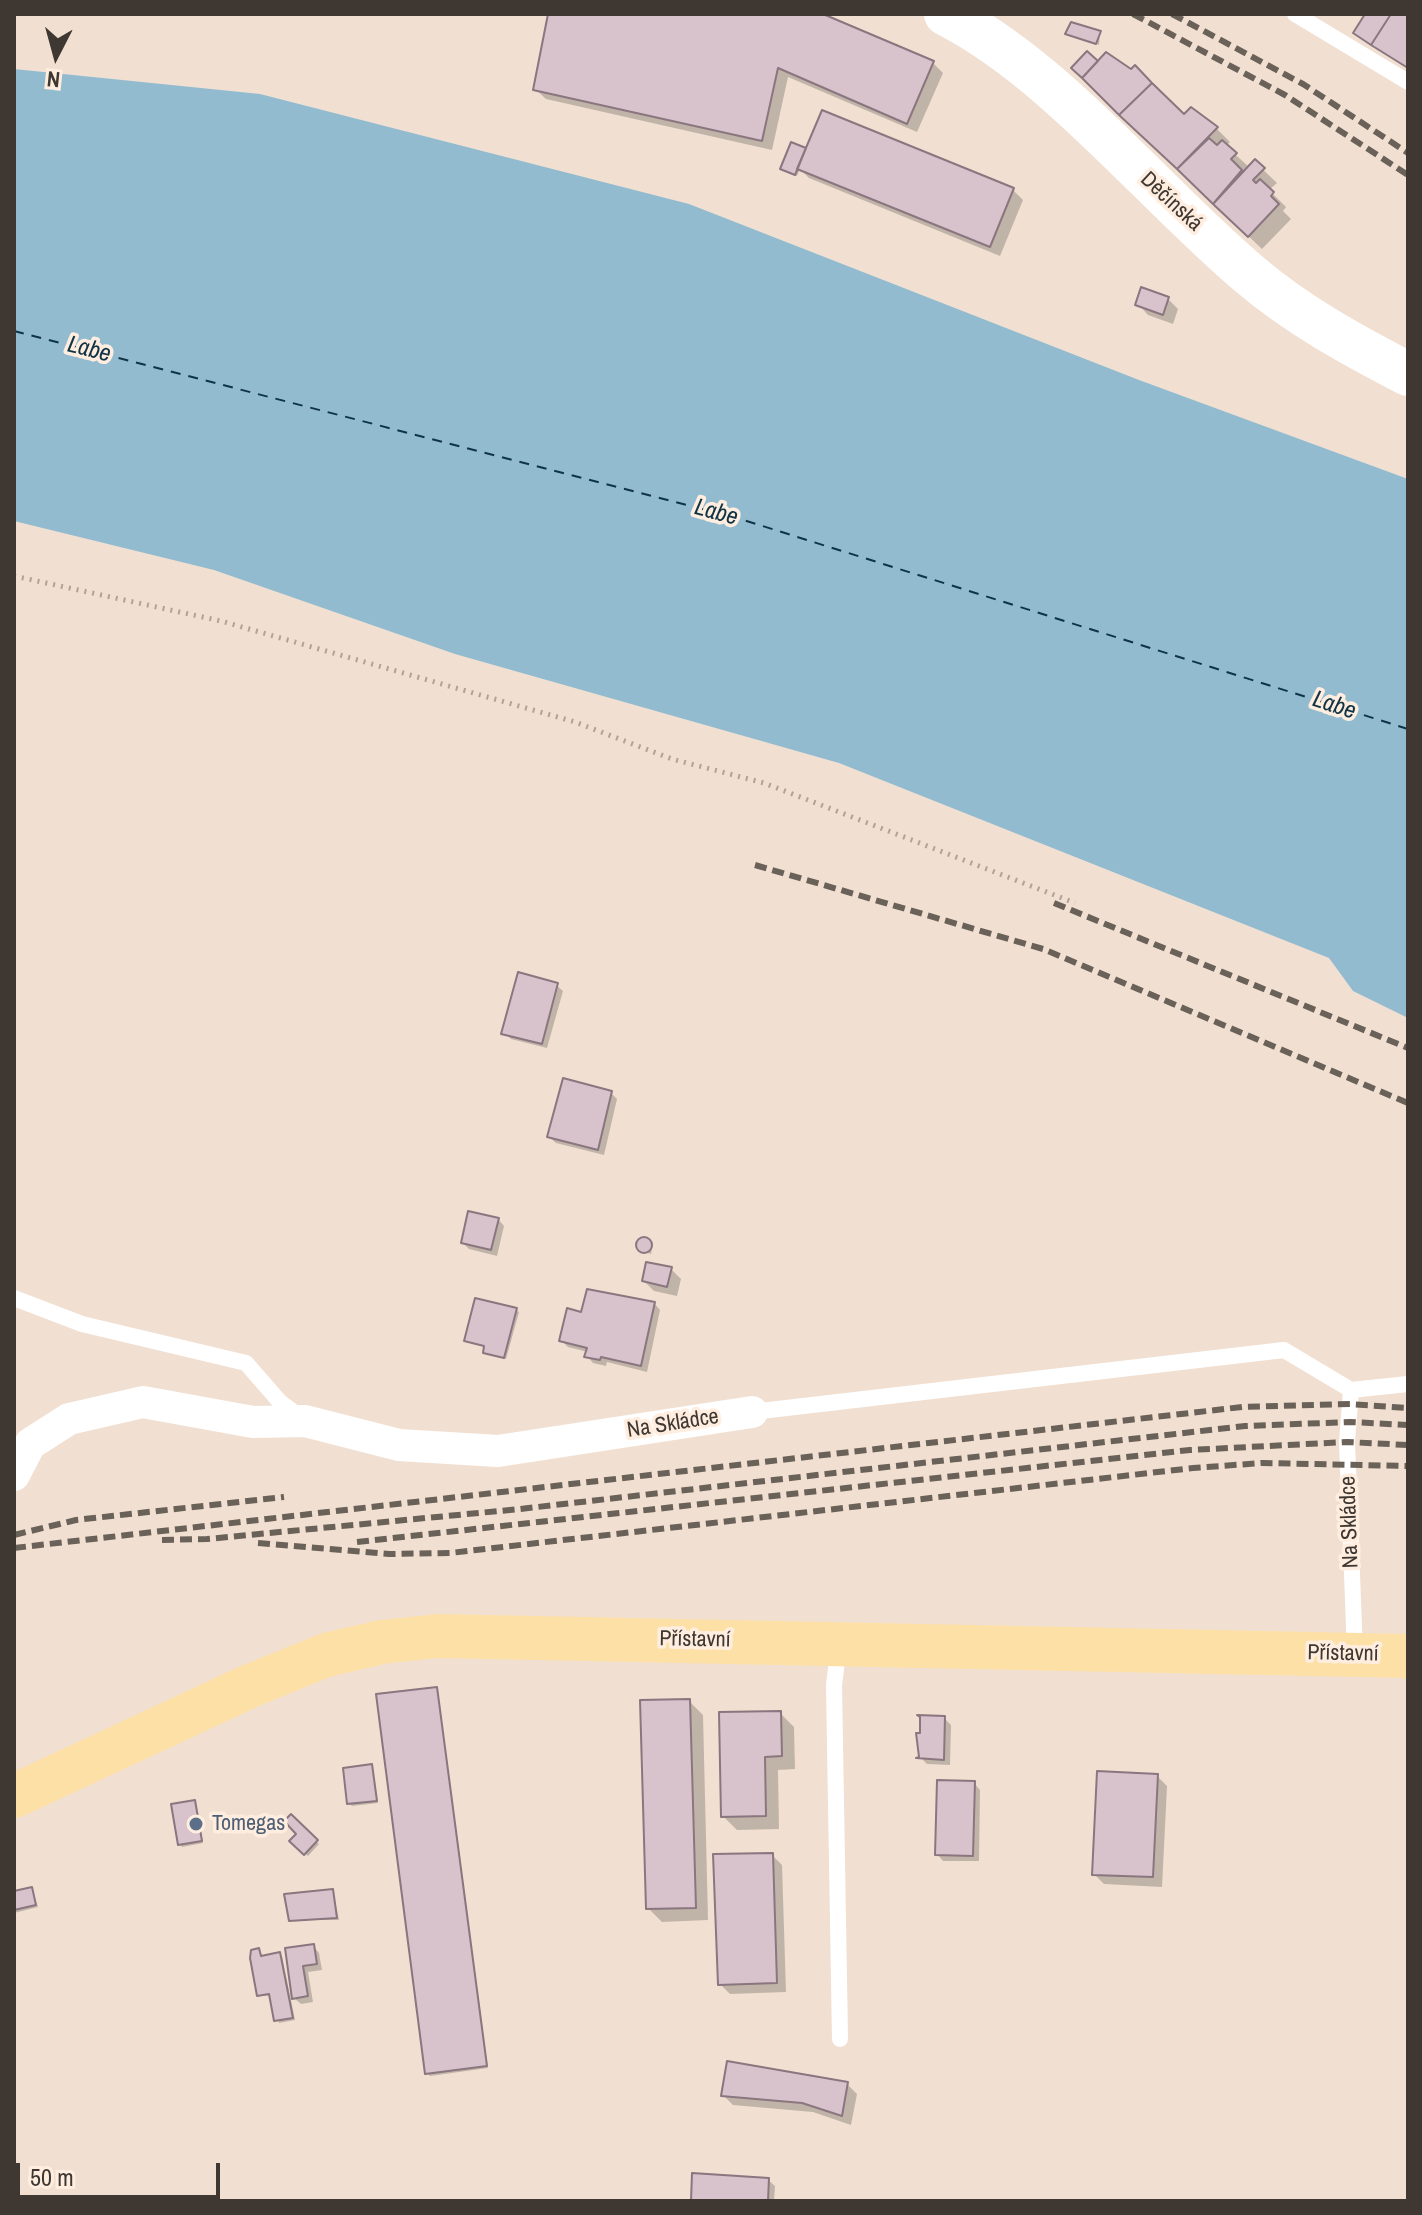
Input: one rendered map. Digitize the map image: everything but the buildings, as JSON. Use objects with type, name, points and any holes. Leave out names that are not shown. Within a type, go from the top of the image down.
[{"type":"main road","name":"Děčínská","points":[[946,14],[1023,65],[1250,275],[1327,330],[1408,374]]},
{"type":"main road","name":"Přístavní","points":[[14,1796],[250,1686],[326,1655],[382,1642],[496,1635],[1408,1656]]},
{"type":"street","name":"Na Skládce","points":[[14,1475],[30,1444],[69,1419],[143,1402],[253,1422],[305,1421],[399,1445],[498,1451],[752,1412]]},
{"type":"lane","points":[[1295,14],[1408,82]]},
{"type":"lane","points":[[14,1298],[82,1324],[246,1363],[280,1402],[305,1421]]},
{"type":"lane","name":"Na Skládce","points":[[752,1412],[1284,1350],[1351,1390],[1347,1442],[1355,1654]]},
{"type":"lane","points":[[1351,1390],[1408,1384]]},
{"type":"lane","points":[[839,1644],[834,1685],[840,2039]]},
{"type":"path","points":[[14,576],[221,621],[575,722],[672,759],[764,783],[1075,903]]},
{"type":"water","name":"Labe","points":[[14,69],[260,94],[689,204],[1139,380],[1408,479],[1408,1018],[1353,991],[1329,958],[839,763],[455,654],[214,570],[14,521]]},
{"type":"ferry route","points":[[14,331],[737,518],[1408,729]]},
{"type":"railway","points":[[1133,14],[1285,95],[1408,175]]},
{"type":"railway","points":[[1172,14],[1303,84],[1408,153]]},
{"type":"railway","points":[[755,865],[1043,949],[1408,1103]]},
{"type":"railway","points":[[1054,903],[1408,1048]]},
{"type":"railway","points":[[14,1548],[1242,1407],[1350,1404],[1408,1408]]},
{"type":"railway","points":[[162,1540],[207,1539],[520,1509],[1245,1426],[1350,1422],[1408,1425]]},
{"type":"railway","points":[[357,1542],[1190,1450],[1347,1442],[1408,1445]]},
{"type":"railway","points":[[258,1543],[389,1554],[450,1553],[1193,1468],[1262,1463],[1408,1466]]},
{"type":"railway","points":[[14,1535],[76,1520],[284,1497]]},
{"type":"place","name":"Tomegas","points":[[196,1824]]}]
